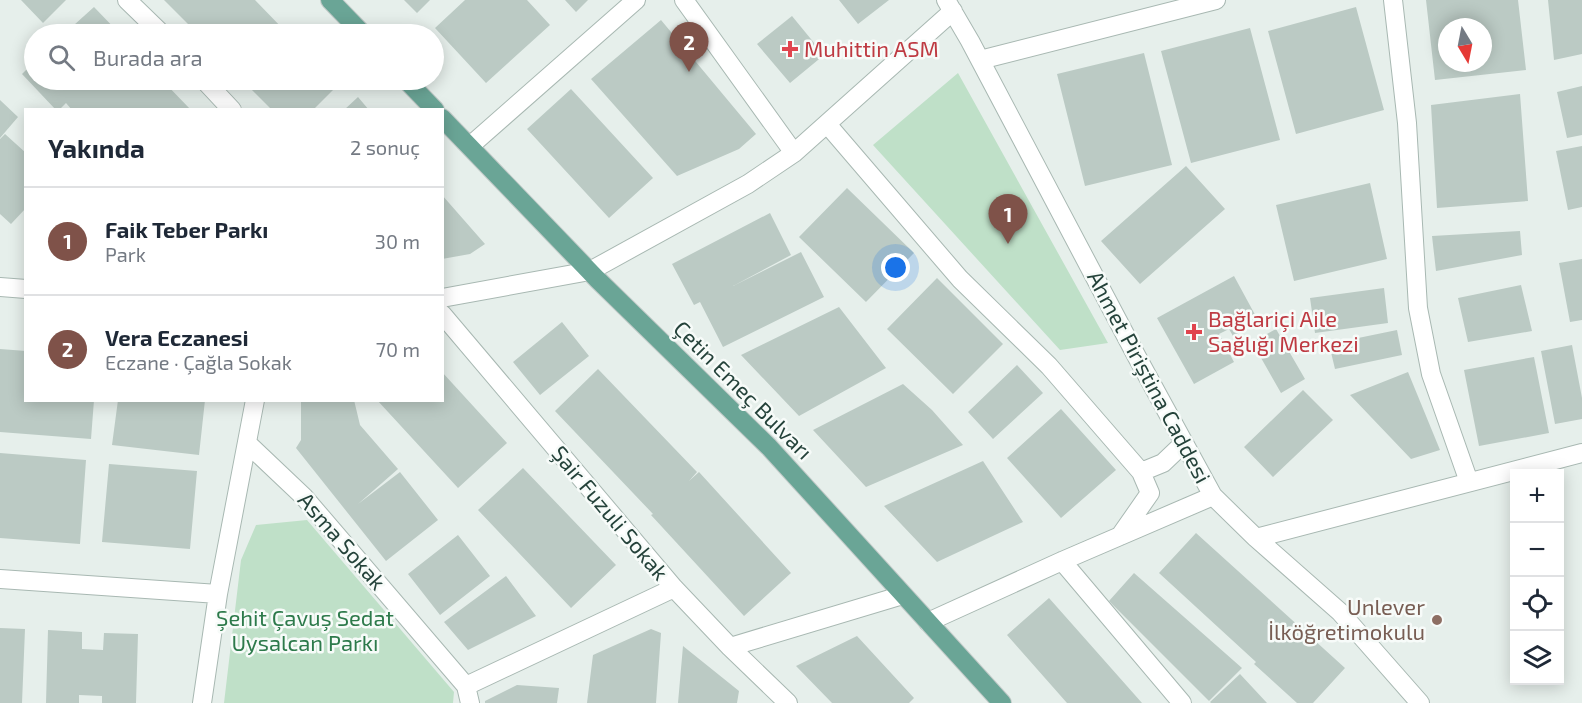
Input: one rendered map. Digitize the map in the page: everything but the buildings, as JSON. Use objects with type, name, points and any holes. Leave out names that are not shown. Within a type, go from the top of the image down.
[{"type":"main road","points":[[330,0],[353,24]]},
{"type":"main road","points":[[416,90],[433,108]]},
{"type":"main road","name":"Çetin Emeç Bulvarı","points":[[444,119],[590,271],[769,447],[1002,703]]},
{"type":"street","points":[[127,0],[152,24]]},
{"type":"street","points":[[470,146],[636,0]]},
{"type":"street","points":[[684,0],[794,153]]},
{"type":"street","points":[[980,60],[1216,0]]},
{"type":"street","points":[[1393,0],[1407,123],[1418,308],[1431,374],[1469,482]]},
{"type":"street","points":[[444,298],[590,271],[748,184],[794,153],[827,124],[949,6]]},
{"type":"street","name":"Ahmet Piriştina Caddesi","points":[[949,6],[1213,496],[1256,538],[1340,612],[1420,703]]},
{"type":"street","points":[[213,90],[230,108]]},
{"type":"street","points":[[827,124],[960,279],[1049,366],[1140,472],[1150,493],[1120,536]]},
{"type":"street","points":[[0,287],[24,289]]},
{"type":"street","name":"Şair Fuzuli Sokak","points":[[444,316],[674,588],[788,703]]},
{"type":"street","points":[[202,703],[218,594],[255,402]]},
{"type":"street","points":[[1140,472],[1163,463],[1184,443]]},
{"type":"street","name":"Asma Sokak","points":[[247,444],[304,497],[468,695]]},
{"type":"street","points":[[1256,538],[1582,453]]},
{"type":"street","points":[[928,622],[1213,496]]},
{"type":"street","points":[[1062,561],[1182,703]]},
{"type":"street","points":[[0,579],[218,594]]},
{"type":"street","points":[[468,695],[674,588]]},
{"type":"street","points":[[730,647],[903,595]]},
{"type":"green space","points":[[958,73],[1108,343],[1060,350],[873,145]]},
{"type":"green space","name":"Şehit Çavuş Sedat Uysalcan Parkı","points":[[307,520],[454,692],[453,703],[224,703],[241,560],[256,525]]},
{"type":"place","name":"Muhittin ASM","points":[[790,49]]},
{"type":"place","name":"Vera Eczanesi","points":[[689,72]]},
{"type":"place","name":"Faik Teber Parkı","points":[[1008,244]]},
{"type":"place","name":"Bağlariçi Aile Sağlığı Merkezi","points":[[1194,332]]},
{"type":"place","name":"Unlever İlköğretimokulu","points":[[1437,620]]}]
